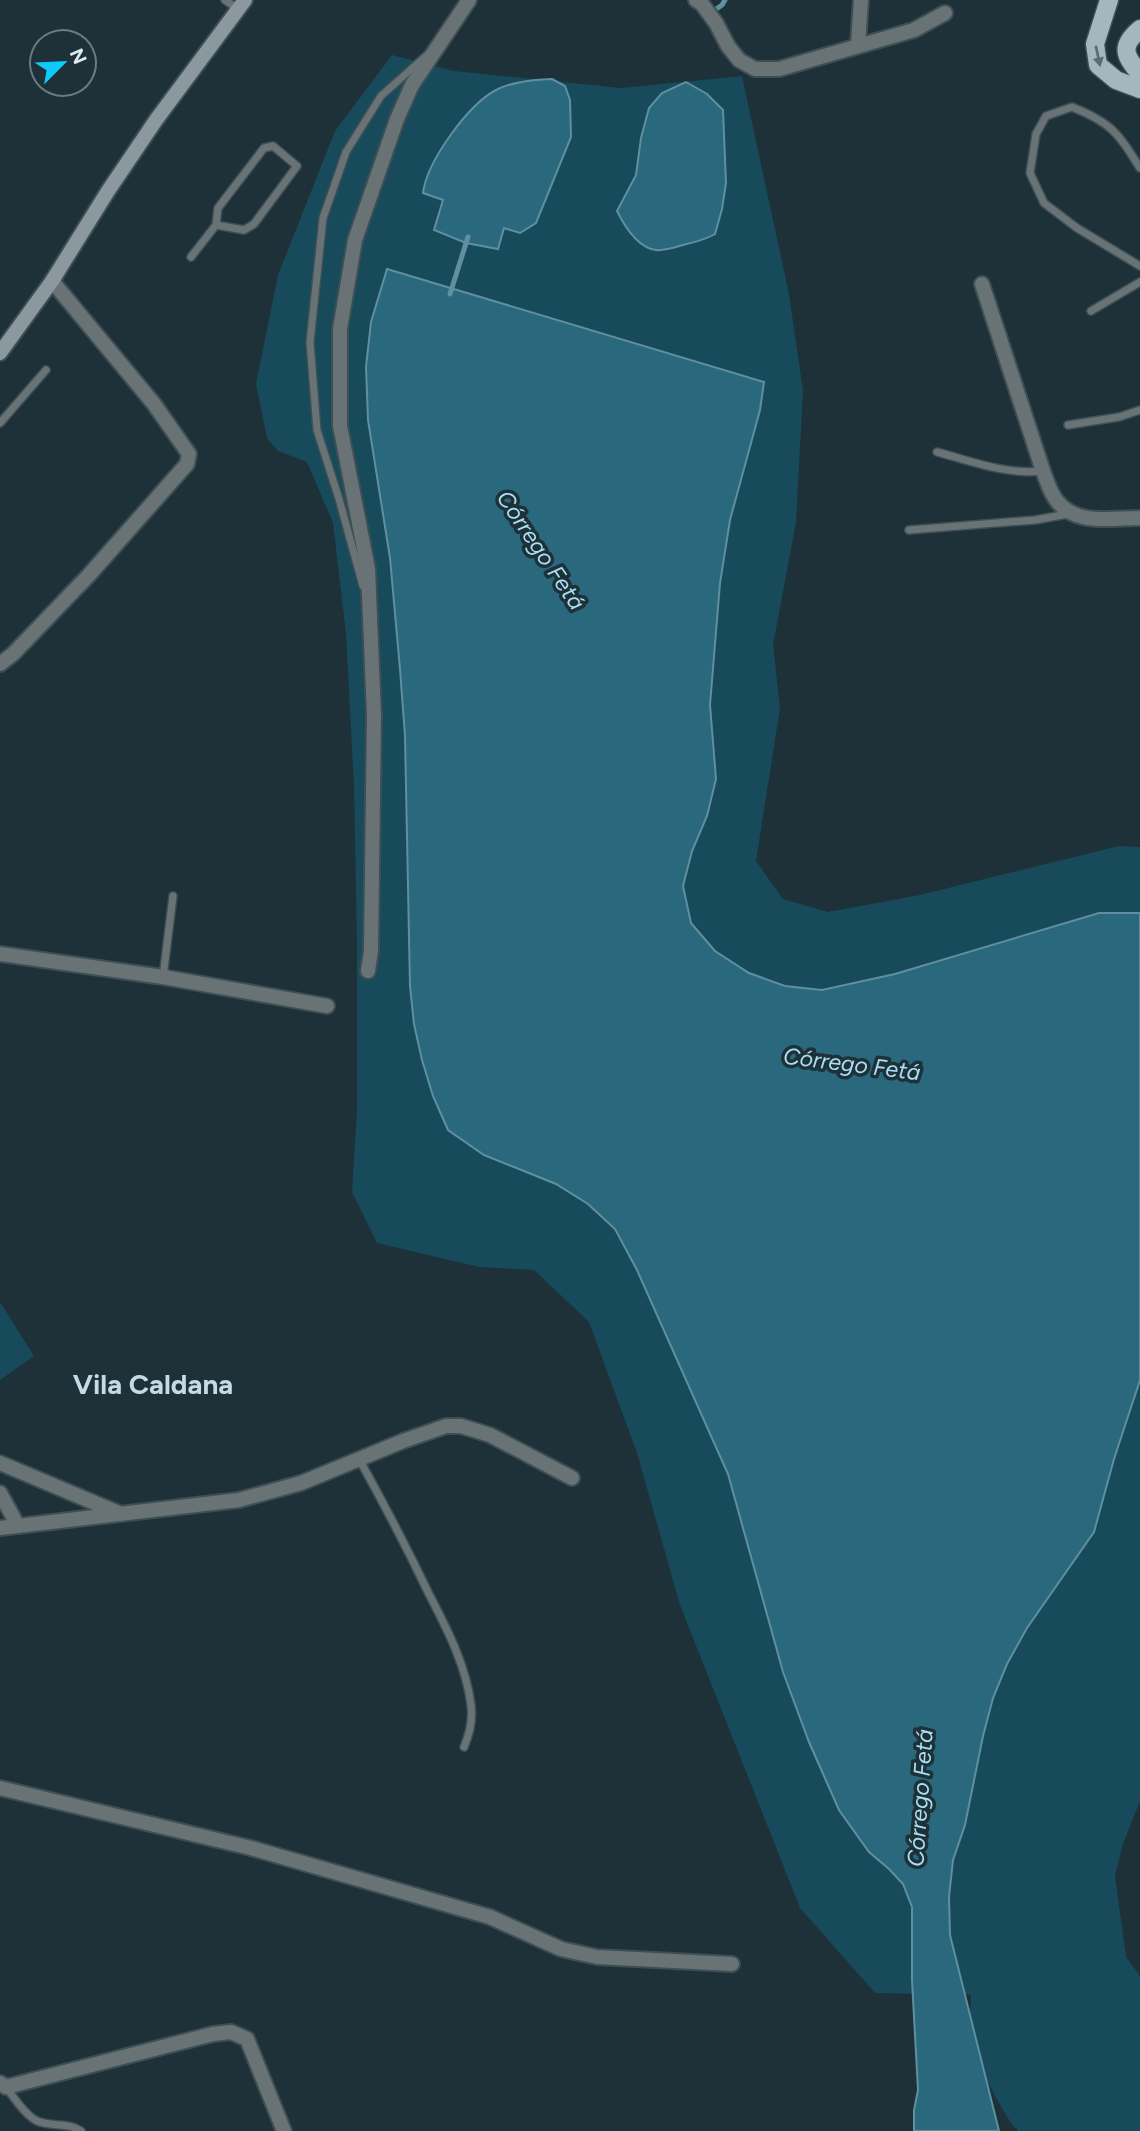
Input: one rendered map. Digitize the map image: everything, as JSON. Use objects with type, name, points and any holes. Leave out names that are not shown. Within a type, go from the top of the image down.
[{"type":"main road","points":[[1109,0],[1095,44],[1098,65],[1116,80],[1140,89]]},
{"type":"main road","points":[[1140,29],[1126,46],[1126,56],[1140,74]]},
{"type":"street","points":[[368,971],[371,951],[374,715],[370,610],[368,569],[340,426],[340,328],[355,240],[397,119],[412,85],[469,0]]},
{"type":"street","points":[[696,0],[716,23],[739,60],[755,69],[779,69],[914,30],[945,13]]},
{"type":"street","points":[[858,45],[861,0]]},
{"type":"street","points":[[0,353],[52,281],[149,130],[242,4]]},
{"type":"street","points":[[0,664],[13,654],[89,575],[187,464],[189,454],[154,404],[52,281]]},
{"type":"street","points":[[982,284],[1055,500],[1069,514],[1085,518],[1140,518]]},
{"type":"street","points":[[0,954],[163,977],[327,1006]]},
{"type":"street","points":[[0,1528],[239,1500],[301,1483],[446,1426],[461,1426],[490,1435],[572,1478]]},
{"type":"street","points":[[0,1462],[122,1514]]},
{"type":"street","points":[[0,1493],[18,1526]]},
{"type":"street","points":[[0,1788],[251,1848],[490,1917],[561,1949],[597,1957],[732,1964]]},
{"type":"street","points":[[3,2085],[200,2037],[232,2032],[247,2039],[284,2131]]},
{"type":"lane","points":[[225,0],[242,4]]},
{"type":"lane","points":[[370,610],[317,430],[310,342],[323,218],[346,152],[381,96],[440,44]]},
{"type":"lane","points":[[1140,168],[1119,135],[1096,117],[1072,107],[1046,117],[1036,134],[1030,173],[1044,203],[1077,228],[1140,265]]},
{"type":"lane","points":[[191,257],[216,225],[218,208],[264,148],[274,146],[298,166],[254,224],[244,230],[216,225]]},
{"type":"lane","points":[[1091,311],[1140,282]]},
{"type":"lane","points":[[0,423],[46,370]]},
{"type":"lane","points":[[1068,425],[1118,417],[1140,410]]},
{"type":"lane","points":[[937,452],[1003,470],[1024,473],[1043,471]]},
{"type":"lane","points":[[909,530],[1035,520],[1069,514]]},
{"type":"lane","points":[[163,977],[173,896]]},
{"type":"lane","points":[[359,1459],[405,1543],[464,1672],[471,1707],[471,1730],[464,1746]]},
{"type":"lane","points":[[3,2085],[37,2121],[71,2126],[81,2131]]},
{"type":"shaded area","points":[[392,55],[454,71],[621,88],[742,76],[789,294],[803,391],[796,522],[773,645],[780,708],[756,861],[783,899],[828,912],[920,895],[1119,846],[1140,847],[1140,1801],[1123,1844],[1115,1876],[1126,1957],[1140,1976],[1140,2131],[1017,2131],[992,2091],[975,2048],[970,2022],[971,1995],[875,1993],[800,1908],[680,1605],[637,1453],[589,1322],[534,1270],[479,1267],[377,1243],[352,1192],[357,1110],[354,785],[346,634],[333,523],[307,462],[278,451],[267,438],[256,384],[278,275],[335,131]]},
{"type":"shaded area","points":[[0,1302],[34,1356],[0,1380]]},
{"type":"water","points":[[552,79],[565,86],[570,100],[571,137],[536,223],[520,233],[504,228],[498,249],[466,243],[434,230],[443,200],[423,193],[432,165],[451,134],[475,107],[498,89],[531,80]]},
{"type":"water","points":[[686,82],[707,94],[723,110],[726,183],[722,209],[715,234],[696,242],[656,250],[638,240],[617,211],[636,175],[641,138],[649,108],[662,93]]},
{"type":"water","points":[[387,269],[764,382],[760,410],[730,520],[720,583],[710,705],[716,779],[707,816],[692,851],[683,886],[691,923],[715,951],[749,973],[785,986],[822,990],[895,974],[1099,913],[1140,913],[1140,1380],[1094,1532],[1027,1628],[1007,1664],[993,1698],[965,1825],[953,1860],[949,1897],[950,1935],[999,2131],[914,2131],[918,2090],[912,1980],[912,1907],[903,1884],[869,1852],[839,1810],[809,1742],[783,1672],[728,1474],[637,1270],[615,1229],[588,1204],[556,1184],[484,1155],[448,1130],[433,1096],[414,1024],[410,986],[405,736],[390,558],[368,420],[366,367],[371,322]]},
{"type":"waterway","name":"Córrego Fetá","points":[[712,12],[725,0]]},
{"type":"waterway","name":"Córrego Fetá","points":[[450,294],[468,237]]},
{"type":"district","name":"Vila Caldana","points":[[153,1384]]}]
